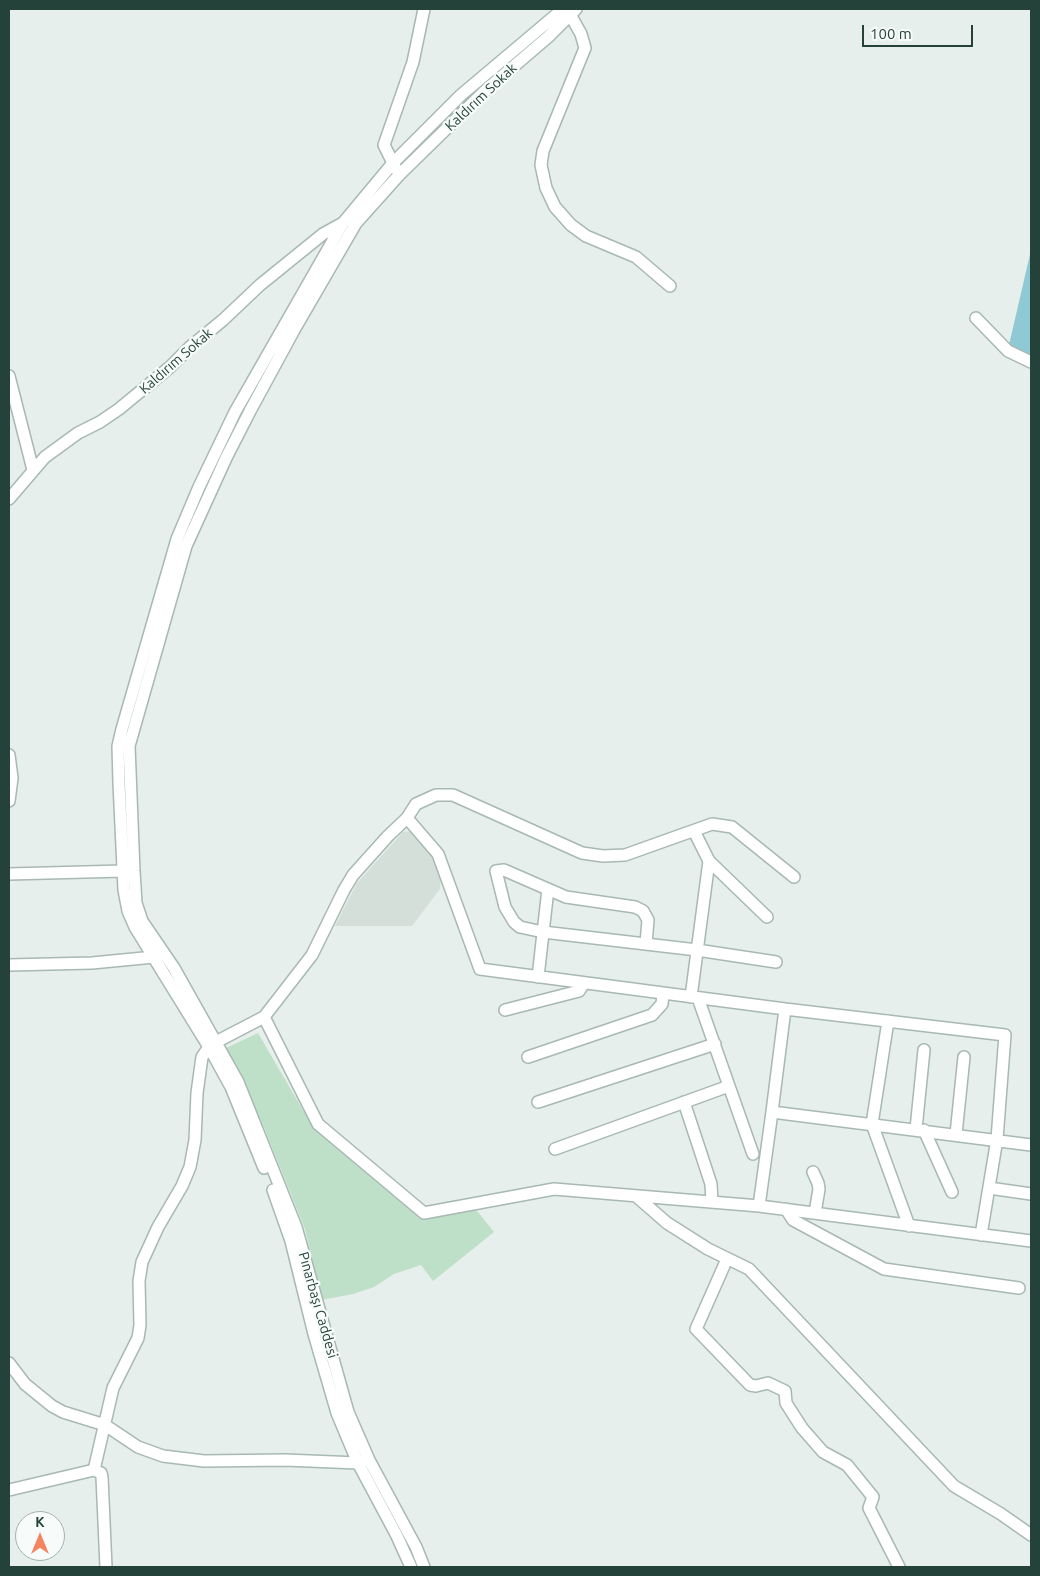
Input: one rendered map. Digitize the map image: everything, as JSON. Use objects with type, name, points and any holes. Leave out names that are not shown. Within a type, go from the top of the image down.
[{"type":"street","points":[[399,175],[384,145],[413,62],[424,9]]},
{"type":"street","points":[[569,10],[581,34],[584,48],[543,151],[541,165],[546,188],[555,207],[571,225],[586,236],[636,257],[670,286]]},
{"type":"street","name":"Kaldırım Sokak","points":[[9,499],[33,470],[61,444],[100,422],[127,403],[223,320],[260,284],[323,234],[344,223],[393,163],[484,74],[569,10]]},
{"type":"street","name":"Kaldırım Sokak","points":[[344,223],[356,223],[399,175],[486,90],[548,37],[569,10]]},
{"type":"street","points":[[344,223],[235,412],[199,487],[178,539],[118,746],[124,890],[128,911],[158,954],[212,1044],[275,1194],[291,1241],[314,1334],[337,1413],[363,1461],[416,1547],[424,1567]]},
{"type":"street","points":[[158,954],[142,922],[136,903],[129,746],[186,546],[226,458],[250,411],[356,223]]},
{"type":"street","points":[[976,318],[1008,351],[1031,362]]},
{"type":"street","points":[[9,376],[33,470]]},
{"type":"street","points":[[9,755],[12,778],[9,801]]},
{"type":"street","points":[[94,1470],[106,1425],[113,1388],[138,1338],[140,1325],[139,1281],[142,1262],[158,1227],[182,1186],[190,1168],[195,1140],[202,1057],[212,1044],[264,1017],[312,955],[344,890],[354,875],[388,836],[407,818],[416,804],[436,795],[453,795],[582,853],[603,856],[625,855],[712,824],[732,827],[794,877]]},
{"type":"street","points":[[407,818],[438,854],[480,969],[695,998],[1005,1035],[997,1139],[981,1235]]},
{"type":"street","points":[[694,831],[709,860],[767,917]]},
{"type":"street","points":[[709,860],[697,950],[695,998],[715,1044],[753,1154]]},
{"type":"street","points":[[646,944],[648,920],[643,911],[635,907],[566,896],[504,870],[496,871],[505,906],[514,922],[520,927],[543,932],[697,950],[776,962]]},
{"type":"street","points":[[9,874],[123,871]]},
{"type":"street","points":[[538,977],[548,889]]},
{"type":"street","points":[[9,965],[92,963],[158,954]]},
{"type":"street","points":[[505,1010],[579,991],[584,983]]},
{"type":"street","points":[[528,1057],[652,1015],[662,1004],[663,993]]},
{"type":"street","points":[[759,1206],[785,1009]]},
{"type":"street","points":[[264,1017],[318,1124],[424,1213],[554,1190],[759,1206],[1031,1241]]},
{"type":"street","points":[[888,1021],[872,1124],[909,1226]]},
{"type":"street","points":[[538,1102],[715,1044]]},
{"type":"street","points":[[924,1050],[920,1130],[952,1192]]},
{"type":"street","points":[[956,1134],[964,1057]]},
{"type":"street","points":[[555,1149],[729,1086]]},
{"type":"street","points":[[684,1102],[711,1184],[712,1202]]},
{"type":"street","points":[[772,1112],[997,1139],[1031,1145]]},
{"type":"street","points":[[813,1172],[819,1189],[815,1213]]},
{"type":"street","points":[[989,1188],[1031,1194]]},
{"type":"street","points":[[636,1196],[668,1222],[708,1250],[749,1269],[954,1486],[1001,1514],[1031,1535]]},
{"type":"street","points":[[786,1210],[793,1220],[884,1269],[1019,1288]]},
{"type":"street","points":[[728,1259],[696,1329],[750,1385],[756,1386],[768,1383],[785,1391],[786,1403],[802,1428],[824,1452],[847,1465],[873,1497],[869,1508],[899,1567]]},
{"type":"street","points":[[9,1363],[25,1384],[52,1406],[63,1412],[106,1425],[138,1447],[163,1456],[204,1460],[363,1461]]},
{"type":"street","points":[[363,1461],[411,1567]]},
{"type":"street","points":[[9,1490],[94,1470],[101,1473],[106,1567]]},
{"type":"shaded area","points":[[411,831],[434,853],[441,878],[440,889],[412,926],[335,926],[357,883],[403,832]]},
{"type":"green space","points":[[258,1033],[304,1112],[324,1137],[399,1200],[410,1206],[420,1207],[455,1200],[469,1205],[478,1212],[494,1232],[433,1281],[421,1265],[394,1274],[374,1287],[353,1294],[321,1300],[305,1229],[265,1130],[226,1048]]},
{"type":"water","points":[[1031,250],[1031,357],[1009,345]]}]
